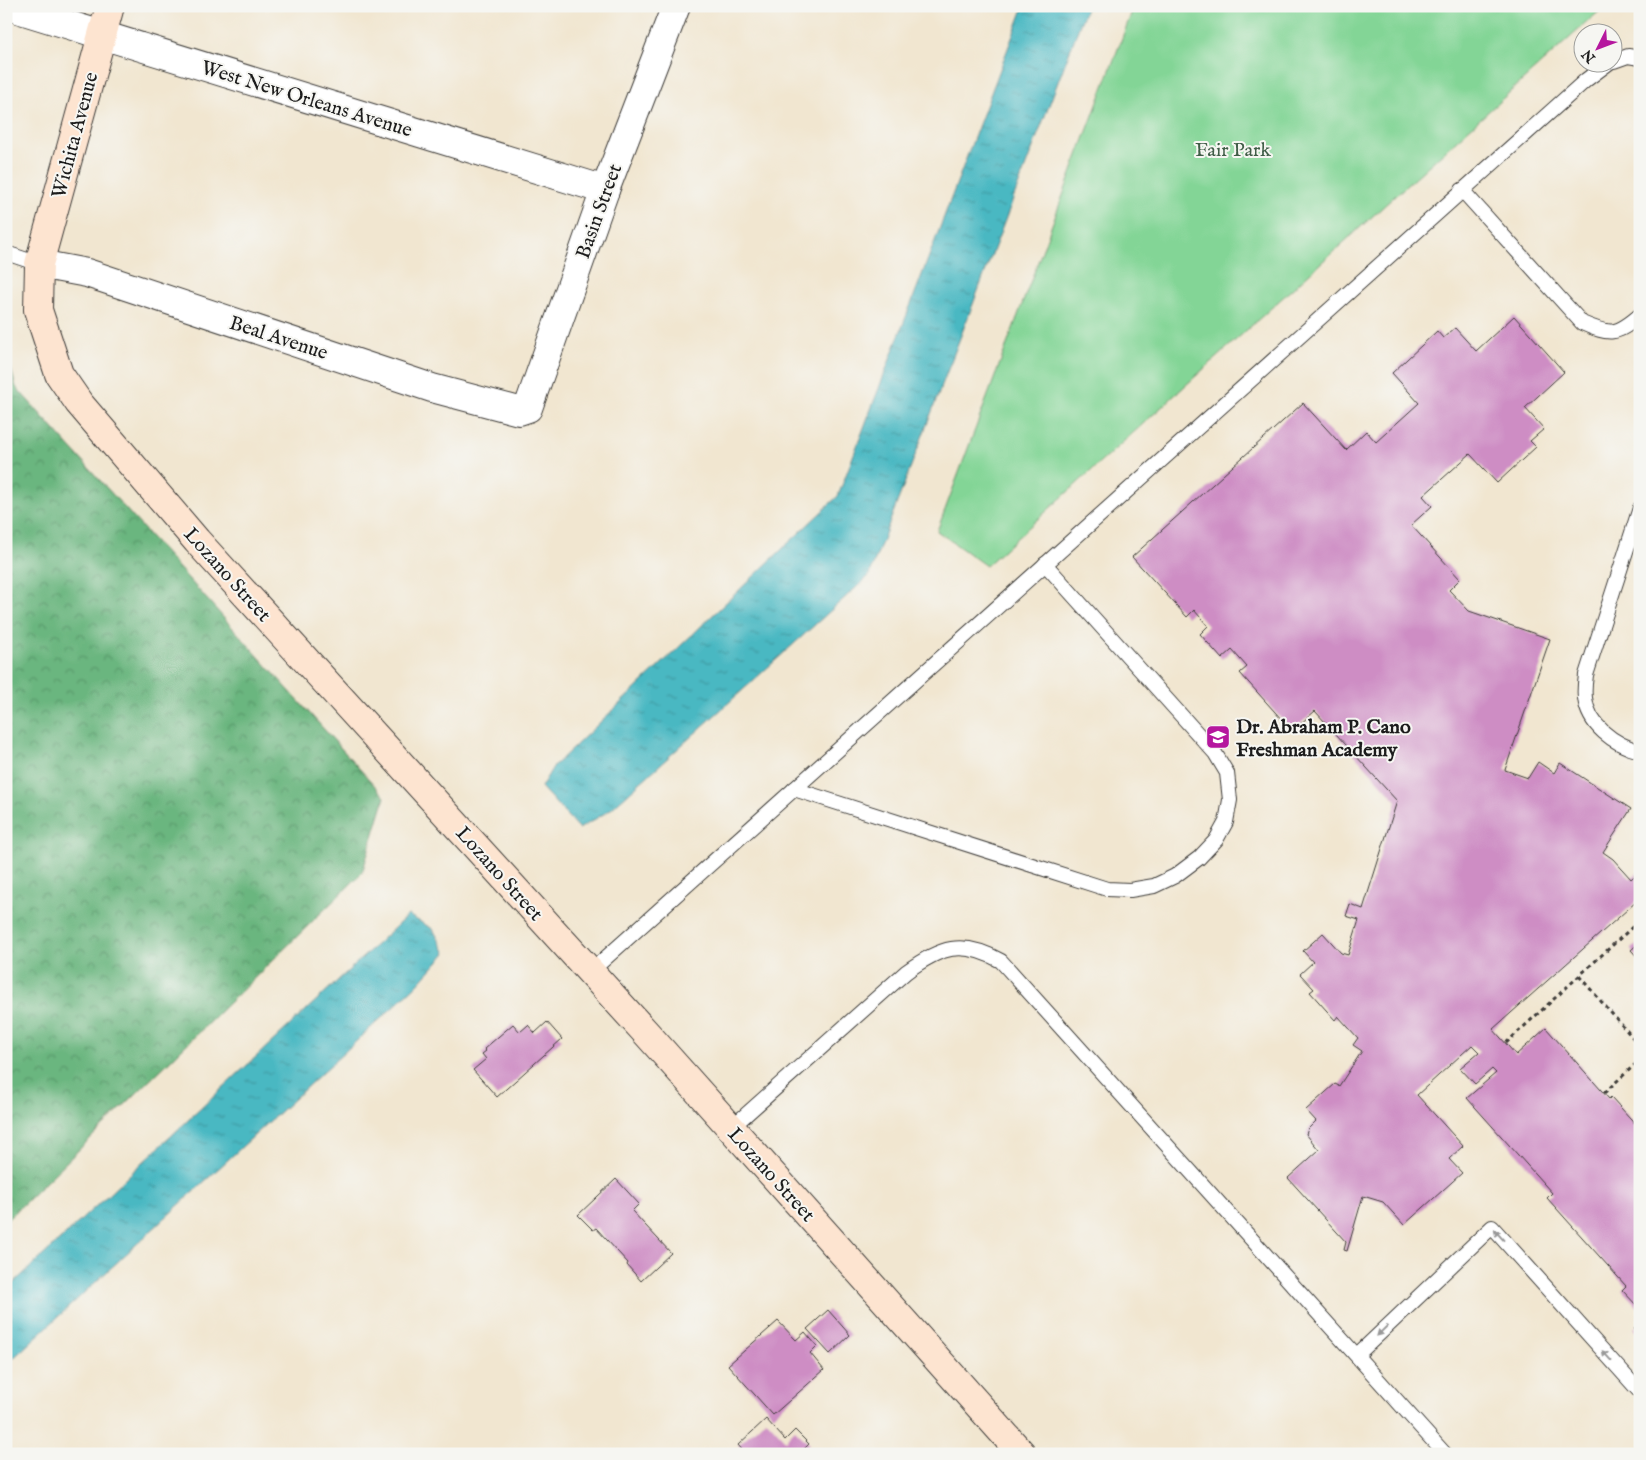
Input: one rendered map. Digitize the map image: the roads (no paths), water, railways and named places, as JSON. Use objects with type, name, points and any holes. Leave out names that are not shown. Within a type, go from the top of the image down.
[{"type":"street","name":"West New Orleans Avenue","points":[[8,6],[605,190]]},
{"type":"street","name":"Wichita Avenue","points":[[39,264],[110,6]]},
{"type":"street","name":"Basin Street","points":[[518,411],[528,408],[605,190],[676,6]]},
{"type":"street","name":"Beal Avenue","points":[[39,264],[87,273],[432,388],[518,411]]},
{"type":"street","name":"Lozano Street","points":[[39,264],[38,310],[59,374],[79,403],[198,541],[731,1128],[1022,1454]]},
{"type":"lane","points":[[1624,58],[1628,56],[1640,58]]},
{"type":"lane","points":[[590,972],[1462,190],[1586,80],[1598,72]]},
{"type":"lane","points":[[1462,190],[1582,323],[1603,332],[1618,331],[1640,315]]},
{"type":"lane","points":[[6,252],[39,264]]},
{"type":"lane","points":[[1640,508],[1586,675],[1585,698],[1590,718],[1607,736],[1631,749],[1640,751]]},
{"type":"lane","points":[[794,790],[1107,889],[1130,890],[1154,886],[1175,876],[1199,858],[1216,840],[1226,822],[1230,800],[1227,773],[1215,753],[1045,564]]},
{"type":"lane","points":[[731,1128],[906,972],[926,957],[949,949],[970,948],[986,952],[1001,961],[1445,1454]]},
{"type":"lane","points":[[1356,1356],[1492,1227],[1640,1392]]},
{"type":"water","points":[[1024,6],[1087,6],[869,576],[610,810],[579,829],[541,787],[553,767],[838,496]]},
{"type":"water","points":[[408,915],[433,929],[446,953],[415,987],[6,1365],[6,1290]]},
{"type":"place","name":"Dr. Abraham P. Cano Freshman Academy","points":[[1218,737]]},
{"type":"park label","name":"Fair Park","points":[[1233,149]]}]
